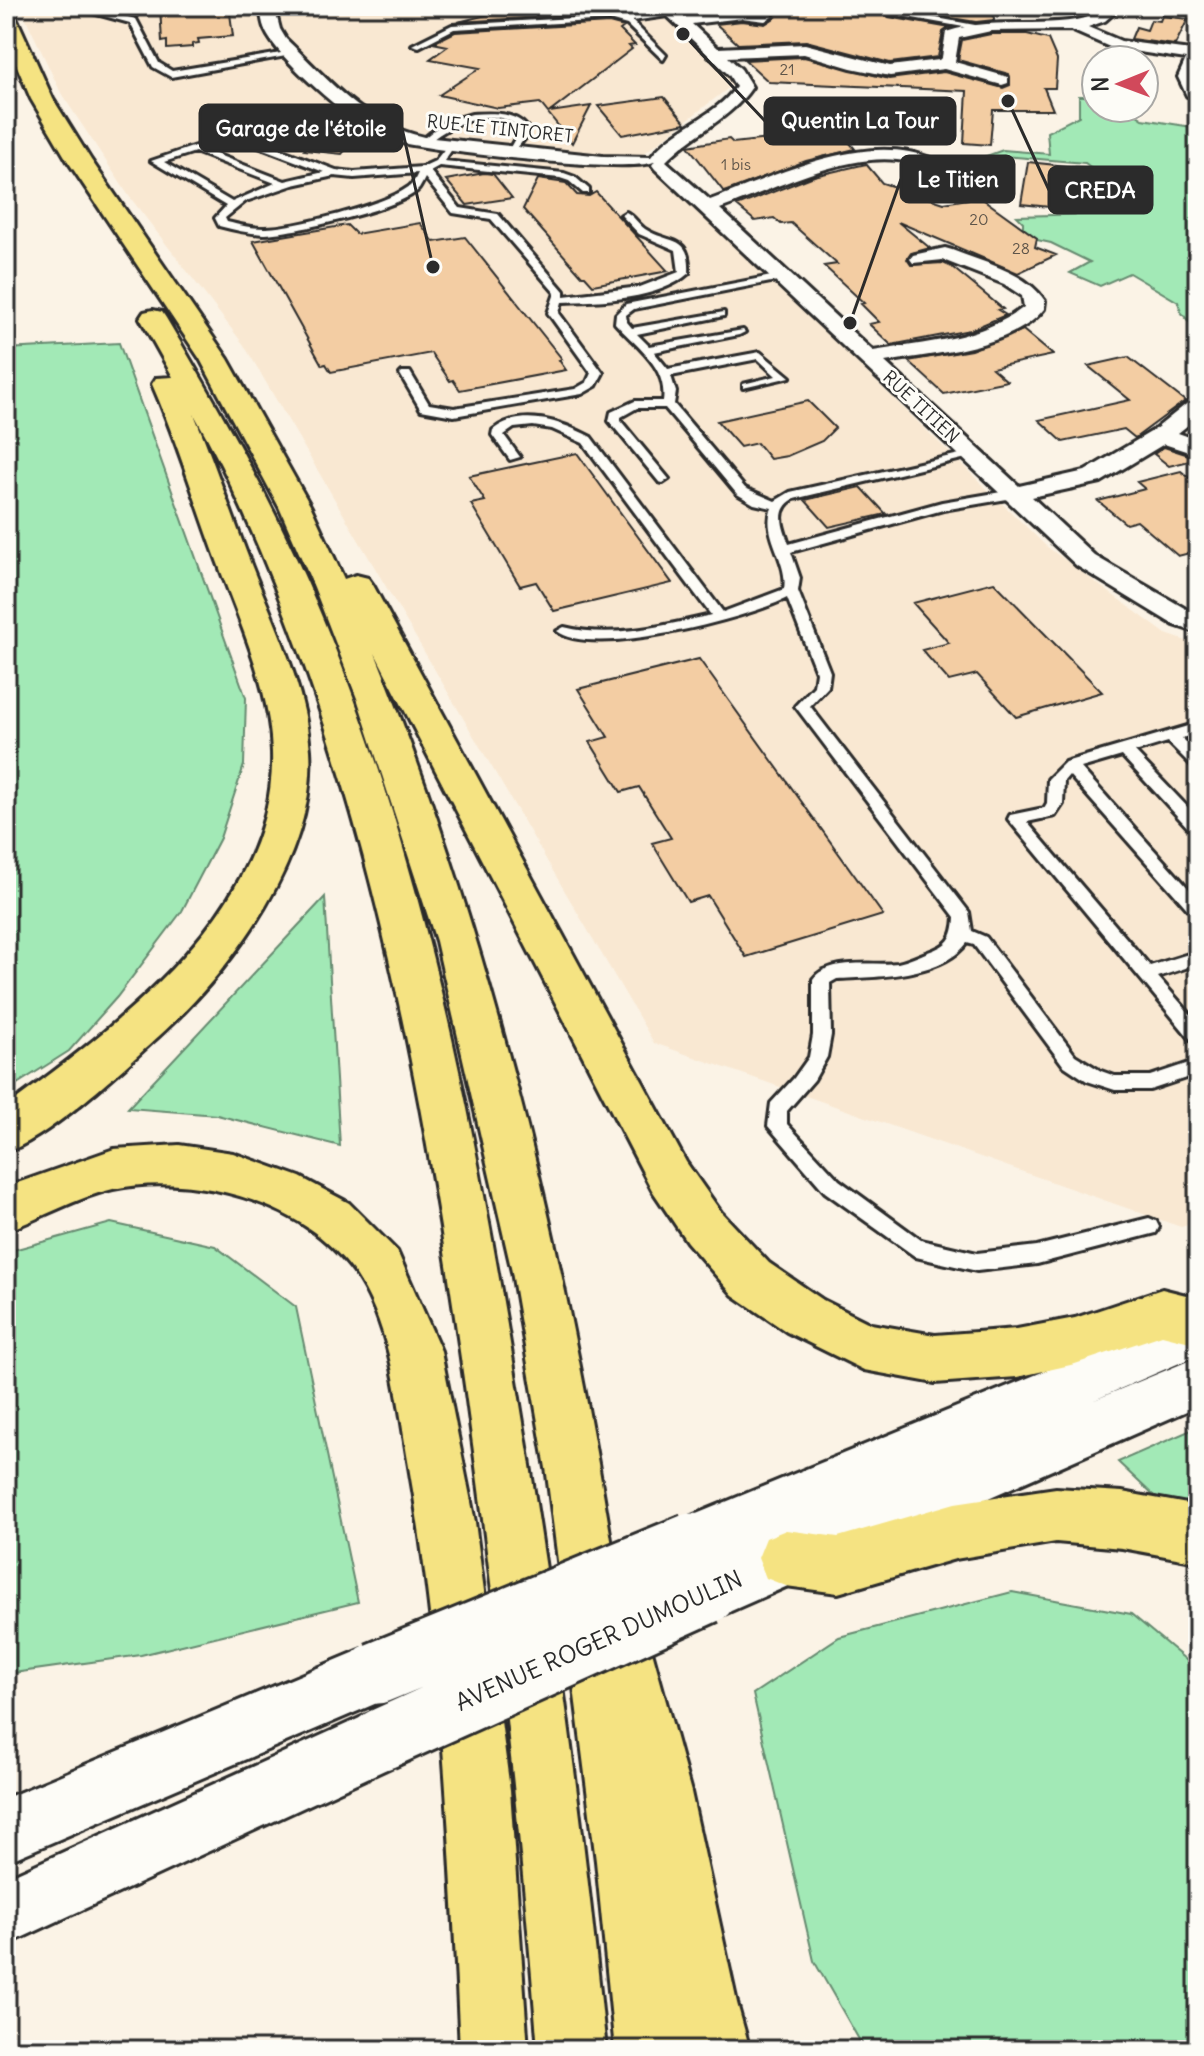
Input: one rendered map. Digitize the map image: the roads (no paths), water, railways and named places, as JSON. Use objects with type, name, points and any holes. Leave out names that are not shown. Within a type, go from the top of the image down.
[{"type":"highway","points":[[6,17],[24,63],[64,136],[192,325],[268,452],[331,587],[376,701],[457,941],[537,1272],[574,1474],[628,1861],[649,2050]]},
{"type":"highway","points":[[6,1133],[125,1043],[180,991],[222,943],[253,893],[275,846],[291,791],[291,748],[273,665],[168,388],[152,357],[139,299],[205,404],[294,593],[341,715],[387,874],[442,1096],[487,1355],[519,1576],[572,2050]]},
{"type":"highway","points":[[268,452],[299,478],[669,1176],[704,1227],[751,1279],[805,1316],[864,1346],[935,1359],[1017,1353],[1075,1341],[1162,1312],[1198,1321]]},
{"type":"highway","points":[[6,1210],[44,1192],[114,1169],[179,1165],[233,1173],[283,1191],[332,1218],[379,1266],[415,1351],[447,1522],[479,1790],[494,2050]]},
{"type":"highway","points":[[574,1474],[660,1792],[703,2003],[716,2050]]},
{"type":"highway","points":[[786,1558],[838,1565],[955,1531],[1056,1515],[1122,1520],[1198,1534]]},
{"type":"main road","name":"AVENUE ROGER DUMOULIN","points":[[6,1912],[382,1739],[699,1568],[1198,1331]]},
{"type":"main road","name":"AVENUE ROGER DUMOULIN","points":[[6,1830],[377,1673],[699,1568],[786,1558],[1198,1381]]},
{"type":"street","name":"RUE LE TINTORET","points":[[267,6],[272,29],[293,54],[358,117],[392,135],[424,142],[603,161],[656,161]]},
{"type":"street","points":[[1020,6],[1020,20],[1026,25]]},
{"type":"street","points":[[944,64],[950,58],[951,35],[975,27],[1074,25],[1101,18],[1115,6]]},
{"type":"street","points":[[672,13],[765,16]]},
{"type":"street","points":[[656,161],[679,139],[727,108],[739,97],[744,87],[742,80],[672,13]]},
{"type":"street","points":[[1074,25],[1099,40],[1115,45],[1197,56],[1186,77],[1193,92]]},
{"type":"street","points":[[715,53],[786,55],[821,52],[857,65],[890,71],[944,64],[1002,80]]},
{"type":"street","points":[[709,207],[818,169],[873,157],[902,156],[922,160],[954,177]]},
{"type":"street","name":"RUE TITIEN","points":[[656,161],[709,207],[1086,561],[1198,625]]},
{"type":"street","points":[[870,358],[984,335],[1011,326],[1034,309],[1035,301],[1029,292],[1011,280],[945,254],[920,259]]},
{"type":"street","points":[[1013,494],[1093,477],[1162,435],[1198,406]]},
{"type":"street","points":[[1162,435],[1198,448]]},
{"type":"lane","points":[[71,6],[133,21],[156,65],[171,74],[293,54]]},
{"type":"lane","points":[[893,12],[975,27]]},
{"type":"lane","points":[[416,45],[452,27],[592,18],[624,20],[672,13]]},
{"type":"lane","points":[[624,20],[663,57]]},
{"type":"lane","points":[[424,142],[461,118],[506,117],[518,122],[522,129],[522,135],[510,151]]},
{"type":"lane","points":[[256,143],[334,173]]},
{"type":"lane","points":[[424,170],[415,188],[400,197],[285,229],[240,231],[223,224],[220,218],[230,205],[334,173],[424,170],[438,163],[450,145]]},
{"type":"lane","points":[[230,205],[156,161],[195,149],[288,185]]},
{"type":"lane","points":[[438,163],[561,175],[572,179],[586,191]]},
{"type":"lane","points":[[406,374],[425,407],[438,412],[454,412],[578,392],[592,384],[597,373],[553,313],[560,293],[494,216],[457,211],[424,170]]},
{"type":"lane","points":[[557,299],[582,299],[671,283],[684,273],[686,257],[680,247],[642,232],[626,215]]},
{"type":"lane","points":[[668,404],[672,389],[666,373],[621,323],[621,314],[630,306],[782,277]]},
{"type":"lane","points":[[628,332],[720,314]]},
{"type":"lane","points":[[645,350],[739,332]]},
{"type":"lane","points":[[666,373],[760,355],[784,377],[747,386]]},
{"type":"lane","points":[[663,479],[615,421],[615,415],[635,405],[668,404]]},
{"type":"lane","points":[[668,404],[741,491],[759,501],[779,506]]},
{"type":"lane","points":[[514,457],[498,435],[499,430],[509,424],[547,424],[570,430],[587,440],[719,616]]},
{"type":"lane","points":[[973,455],[790,496],[779,506],[774,518],[793,578],[791,591],[823,672],[821,687],[802,706],[963,916],[963,935],[952,950],[901,969],[835,973],[822,979],[818,996],[823,1036],[812,1072],[778,1108],[777,1126],[832,1186],[916,1248],[977,1262],[1037,1255],[1149,1227]]},
{"type":"lane","points":[[782,550],[942,506],[1013,494]]},
{"type":"lane","points":[[564,631],[586,637],[619,636],[719,616],[778,600],[791,591]]},
{"type":"lane","points":[[1198,728],[1070,766],[1056,779],[1055,804],[1049,812],[1016,819],[1198,1036]]},
{"type":"lane","points":[[1171,736],[1198,763]]},
{"type":"lane","points":[[1125,750],[1198,828]]},
{"type":"lane","points":[[1070,766],[1198,910]]},
{"type":"lane","points":[[963,935],[980,941],[1069,1060],[1094,1076],[1115,1083],[1150,1083],[1198,1067]]},
{"type":"lane","points":[[1146,974],[1198,957]]},
{"type":"place","name":"Quentin La Tour","points":[[683,34]]},
{"type":"place","name":"CREDA","points":[[1008,101]]},
{"type":"place","name":"Garage de l'étoile","points":[[433,267]]},
{"type":"place","name":"Le Titien","points":[[850,323]]}]
